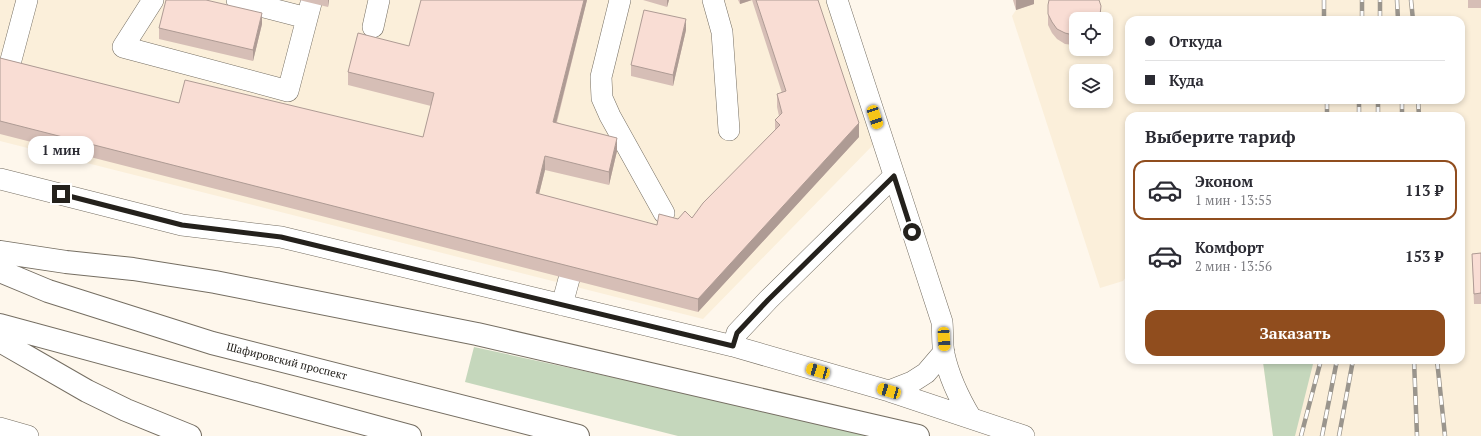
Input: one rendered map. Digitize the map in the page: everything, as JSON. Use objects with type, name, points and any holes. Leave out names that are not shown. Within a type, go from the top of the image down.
[{"type":"main road","points":[[0,252],[59,261],[133,269],[207,281],[477,334],[752,396],[918,436]]},
{"type":"main road","name":"Шафировский проспект","points":[[0,271],[48,291],[212,343],[459,404],[578,436]]},
{"type":"main road","points":[[0,325],[410,436]]},
{"type":"main road","points":[[0,341],[87,391],[126,410],[190,436]]},
{"type":"street","points":[[11,60],[27,0]]},
{"type":"street","points":[[153,0],[123,47],[288,91],[309,11],[237,0]]},
{"type":"street","points":[[373,27],[379,0]]},
{"type":"street","points":[[620,0],[602,77],[602,98],[610,116],[664,213]]},
{"type":"street","points":[[713,0],[722,32],[729,130]]},
{"type":"street","points":[[836,0],[942,322],[944,352],[954,386],[960,400],[971,418]]},
{"type":"street","points":[[733,346],[737,333],[773,295],[894,176]]},
{"type":"street","points":[[0,179],[182,225],[281,237],[733,346],[889,391],[1024,436]]},
{"type":"street","points":[[562,305],[569,279]]},
{"type":"street","points":[[889,391],[912,382],[926,373],[944,352]]},
{"type":"street","points":[[0,428],[28,436]]},
{"type":"shaded area","points":[[0,0],[826,0],[875,143],[703,319],[0,141]]},
{"type":"shaded area","points":[[1013,0],[1481,0],[1481,436],[1273,436],[1263,364],[1465,364],[1465,112],[1125,112],[1125,278],[1123,281],[1100,288],[1012,16],[1016,10]]},
{"type":"green space","points":[[474,347],[749,407],[869,436],[678,436],[465,382]]},
{"type":"green space","points":[[1263,364],[1313,364],[1295,436],[1273,436]]},
{"type":"building","points":[[166,0],[206,0],[262,13],[253,50],[159,28]]},
{"type":"building","points":[[421,0],[584,0],[553,122],[617,138],[609,172],[545,156],[536,193],[657,225],[659,214],[678,219],[685,211],[692,218],[703,203],[780,125],[775,120],[782,113],[777,94],[786,91],[756,0],[818,0],[859,123],[698,299],[0,121],[0,58],[179,103],[185,80],[423,137],[434,93],[348,72],[358,33],[409,46]]},
{"type":"building","points":[[1049,0],[1099,0],[1101,6],[1100,12],[1069,12],[1069,34],[1057,29],[1048,14]]},
{"type":"building","points":[[644,10],[686,19],[673,75],[631,65]]},
{"type":"building","points":[[1481,253],[1481,293],[1474,294],[1472,254]]},
{"type":"railway","points":[[1324,0],[1324,16]]},
{"type":"railway","points":[[1362,0],[1362,16]]},
{"type":"railway","points":[[1380,0],[1380,16]]},
{"type":"railway","points":[[1397,0],[1398,16]]},
{"type":"railway","points":[[1411,0],[1413,16]]},
{"type":"railway","points":[[1327,104],[1327,112]]},
{"type":"railway","points":[[1359,104],[1359,112]]},
{"type":"railway","points":[[1378,104],[1378,112]]},
{"type":"railway","points":[[1402,104],[1402,112]]},
{"type":"railway","points":[[1418,104],[1419,112]]},
{"type":"railway","points":[[1301,436],[1320,364]]},
{"type":"railway","points":[[1322,436],[1336,364]]},
{"type":"railway","points":[[1339,436],[1352,364]]},
{"type":"railway","points":[[1414,364],[1417,436]]},
{"type":"railway","points":[[1437,364],[1445,436]]},
{"type":"route","points":[[61,194],[182,225],[281,237],[733,346],[737,333],[768,300],[894,176],[912,232]]}]
